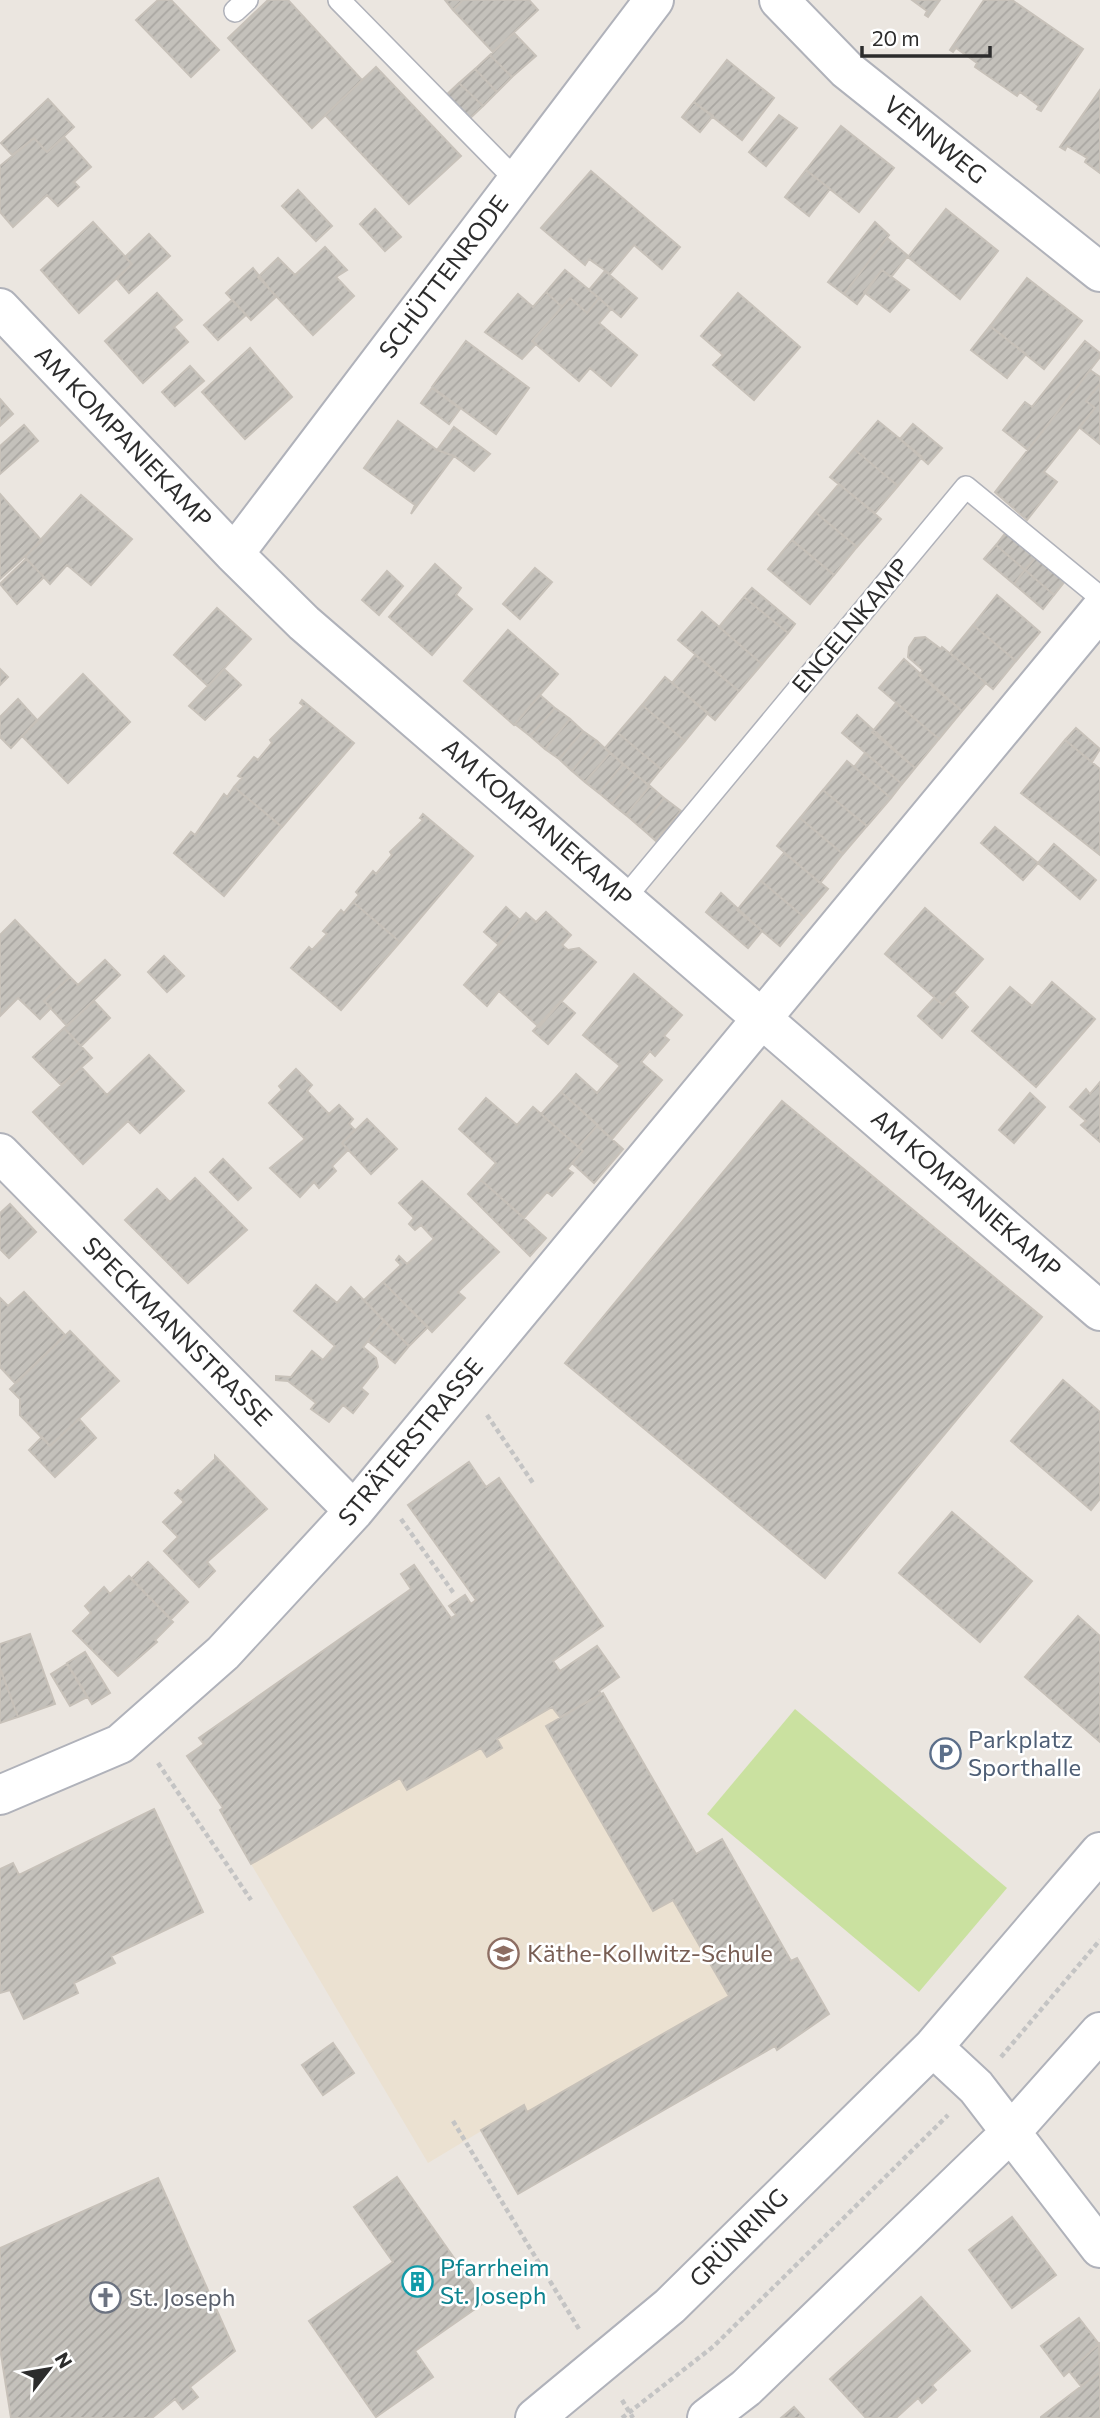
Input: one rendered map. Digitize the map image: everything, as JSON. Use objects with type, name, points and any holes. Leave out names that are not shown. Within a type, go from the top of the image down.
[{"type":"street","name":"SCHÜTTENRODE","points":[[234,554],[654,0]]},
{"type":"street","name":"VENNWEG","points":[[779,0],[847,70],[1100,272]]},
{"type":"street","name":"AM KOMPANIEKAMP","points":[[0,308],[234,554],[304,623],[1100,1311]]},
{"type":"street","points":[[763,1018],[1100,610]]},
{"type":"street","name":"STRÄTERSTRASSE","points":[[0,1795],[120,1744],[223,1653],[365,1497],[763,1018]]},
{"type":"street","name":"SPECKMANNSTRASSE","points":[[0,1153],[365,1497]]},
{"type":"street","name":"GRÜNRING","points":[[535,2418],[670,2306],[933,2047],[1100,1852]]},
{"type":"street","points":[[707,2418],[746,2388],[1012,2132],[1100,2032]]},
{"type":"street","points":[[933,2047],[976,2087],[1100,2249]]},
{"type":"lane","points":[[339,0],[517,181]]},
{"type":"lane","name":"ENGELNKAMP","points":[[624,899],[966,487],[1100,597]]},
{"type":"path","points":[[463,1380],[533,1483]]},
{"type":"path","points":[[365,1497],[454,1595]]},
{"type":"path","points":[[136,1730],[251,1900]]},
{"type":"path","points":[[622,2418],[714,2347],[976,2087],[1100,1940]]},
{"type":"path","points":[[453,2121],[600,2364]]},
{"type":"shaded area","name":"Käthe-Kollwitz-Schule","points":[[552,1707],[560,1717],[546,1726],[653,1911],[673,1900],[729,1996],[527,2112],[523,2106],[428,2163],[251,1864],[400,1778],[408,1790],[481,1748],[487,1757],[502,1748],[497,1739]]},
{"type":"green space","points":[[795,1709],[1007,1888],[919,1992],[707,1814]]},
{"type":"building","points":[[158,0],[171,0],[219,50],[191,77],[136,20]]},
{"type":"building","points":[[268,0],[288,0],[362,80],[312,128],[228,38]]},
{"type":"building","points":[[445,0],[463,0],[453,10]]},
{"type":"building","points":[[463,0],[529,0],[538,10],[493,52],[453,10]]},
{"type":"building","points":[[912,0],[940,0],[928,17],[925,15],[927,11]]},
{"type":"building","points":[[984,0],[1012,0],[1083,49],[1041,111],[1037,109],[1039,106],[1020,92],[1017,96],[975,67],[977,63],[956,48],[953,52],[950,50]]},
{"type":"building","points":[[514,33],[536,56],[512,77],[490,55]]},
{"type":"building","points":[[490,55],[512,77],[497,92],[475,69]]},
{"type":"building","points":[[727,60],[774,98],[742,140],[694,102]]},
{"type":"building","points":[[376,67],[461,156],[409,204],[325,115]]},
{"type":"building","points":[[475,69],[497,92],[483,106],[459,83]]},
{"type":"building","points":[[459,83],[483,106],[467,121],[444,97]]},
{"type":"building","points":[[1100,90],[1100,173],[1085,162],[1087,158],[1067,146],[1065,150],[1060,147]]},
{"type":"building","points":[[48,99],[74,127],[47,152],[34,138],[12,155],[1,143]]},
{"type":"building","points":[[694,102],[713,116],[700,132],[682,117]]},
{"type":"building","points":[[779,115],[797,128],[766,166],[749,152]]},
{"type":"building","points":[[841,126],[894,168],[859,212],[806,170]]},
{"type":"building","points":[[64,137],[91,167],[74,182],[79,187],[58,206],[47,195],[13,227],[0,212],[0,166],[34,138],[47,152]]},
{"type":"building","points":[[806,170],[830,189],[809,216],[785,197]]},
{"type":"building","points":[[591,171],[680,247],[662,269],[634,245],[610,274],[589,259],[585,265],[541,228]]},
{"type":"building","points":[[298,190],[332,226],[316,241],[282,206]]},
{"type":"building","points":[[375,209],[401,237],[385,251],[360,224]]},
{"type":"building","points":[[946,209],[998,251],[960,299],[908,257]]},
{"type":"building","points":[[93,222],[132,264],[79,313],[41,270]]},
{"type":"building","points":[[875,222],[889,235],[844,294],[828,282]]},
{"type":"building","points":[[149,234],[170,256],[129,293],[117,279],[132,264],[125,257]]},
{"type":"building","points":[[887,238],[908,256],[891,277],[882,270],[857,304],[844,294]]},
{"type":"building","points":[[325,247],[347,270],[336,277],[354,296],[313,335],[258,277],[278,258],[295,275]]},
{"type":"building","points":[[253,268],[276,297],[251,320],[226,293]]},
{"type":"building","points":[[565,270],[599,298],[587,313],[570,298],[562,307],[546,292]]},
{"type":"building","points":[[882,270],[909,290],[890,312],[864,292]]},
{"type":"building","points":[[605,271],[637,298],[621,317],[589,290]]},
{"type":"building","points":[[1027,278],[1082,321],[1044,369],[990,326]]},
{"type":"building","points":[[546,292],[562,307],[532,341],[536,344],[522,359],[485,332],[518,294],[533,307]]},
{"type":"building","points":[[157,293],[182,320],[174,327],[188,342],[143,383],[105,341]]},
{"type":"building","points":[[738,293],[800,347],[754,400],[713,365],[723,355],[701,336]]},
{"type":"building","points":[[570,298],[587,313],[599,298],[611,309],[599,323],[637,355],[611,386],[590,368],[579,381],[532,341]]},
{"type":"building","points":[[232,300],[246,315],[218,340],[204,325]]},
{"type":"building","points":[[990,326],[1026,354],[1007,378],[971,350]]},
{"type":"building","points":[[466,341],[529,388],[496,434],[432,387]]},
{"type":"building","points":[[1085,341],[1100,353],[1100,357],[1028,450],[1003,430],[1025,402],[1032,407]]},
{"type":"building","points":[[250,348],[292,397],[245,439],[202,392]]},
{"type":"building","points":[[190,366],[204,381],[175,406],[162,392]]},
{"type":"building","points":[[1090,370],[1100,377],[1100,384],[1086,401],[1095,408],[1044,472],[1057,482],[1027,520],[995,492]]},
{"type":"building","points":[[1100,384],[1100,444],[1079,427],[1095,408],[1086,401]]},
{"type":"building","points":[[432,388],[460,409],[449,424],[421,403]]},
{"type":"building","points":[[0,399],[13,414],[0,426]]},
{"type":"building","points":[[398,421],[437,450],[454,456],[411,514],[415,505],[364,468]]},
{"type":"building","points":[[878,421],[922,457],[898,486],[854,449]]},
{"type":"building","points":[[913,424],[942,448],[928,464],[900,439]]},
{"type":"building","points":[[24,425],[38,441],[0,474],[0,446]]},
{"type":"building","points":[[454,427],[490,454],[474,471],[454,456],[437,450]]},
{"type":"building","points":[[854,449],[898,486],[875,513],[830,477]]},
{"type":"building","points":[[839,484],[881,519],[857,547],[815,512]]},
{"type":"building","points":[[0,494],[42,541],[0,579]]},
{"type":"building","points":[[81,495],[132,539],[91,585],[67,565],[50,584],[25,557]]},
{"type":"building","points":[[815,512],[857,547],[834,575],[792,540]]},
{"type":"building","points":[[1007,531],[1037,556],[1025,570],[996,545]]},
{"type":"building","points":[[792,540],[834,575],[810,604],[768,569]]},
{"type":"building","points":[[996,545],[1025,570],[1014,584],[984,559]]},
{"type":"building","points":[[1037,556],[1065,581],[1054,595],[1025,570]]},
{"type":"building","points":[[26,559],[44,577],[17,604],[0,584]]},
{"type":"building","points":[[435,564],[461,588],[456,595],[472,609],[432,655],[389,617]]},
{"type":"building","points":[[535,568],[552,582],[520,619],[503,604]]},
{"type":"building","points":[[1025,570],[1054,595],[1043,609],[1014,584]]},
{"type":"building","points":[[387,571],[403,586],[379,615],[362,600]]},
{"type":"building","points":[[752,588],[795,624],[788,633],[744,597]]},
{"type":"building","points":[[997,595],[1040,632],[1016,661],[973,625]]},
{"type":"building","points":[[744,597],[788,633],[762,664],[719,627]]},
{"type":"building","points":[[217,608],[251,639],[208,686],[174,655]]},
{"type":"building","points":[[702,612],[762,664],[739,691],[678,640]]},
{"type":"building","points":[[973,625],[1016,661],[993,689],[950,653]]},
{"type":"building","points":[[508,630],[558,674],[514,725],[464,681]]},
{"type":"building","points":[[925,637],[941,649],[942,647],[986,683],[962,711],[919,675],[923,670],[908,657],[909,647],[915,638]]},
{"type":"building","points":[[695,655],[739,691],[715,720],[672,683]]},
{"type":"building","points":[[904,659],[962,711],[939,739],[879,688]]},
{"type":"building","points":[[0,669],[8,677],[0,685]]},
{"type":"building","points":[[224,669],[241,685],[205,720],[189,706]]},
{"type":"building","points":[[83,674],[130,722],[68,783],[22,736]]},
{"type":"building","points":[[665,677],[708,713],[685,741],[642,705]]},
{"type":"building","points":[[540,695],[555,708],[530,736],[515,724]]},
{"type":"building","points":[[18,699],[37,720],[11,748],[0,737],[0,717]]},
{"type":"building","points":[[302,700],[354,743],[282,827],[234,787],[242,778],[238,776],[254,757],[258,760],[272,743],[270,740],[304,706],[300,703]]},
{"type":"building","points":[[896,703],[939,739],[915,768],[872,732]]},
{"type":"building","points":[[642,705],[685,741],[661,769],[618,733]]},
{"type":"building","points":[[555,708],[570,719],[545,749],[530,736]]},
{"type":"building","points":[[857,715],[915,768],[902,784],[842,733]]},
{"type":"building","points":[[570,719],[583,731],[559,759],[545,749]]},
{"type":"building","points":[[1076,728],[1100,749],[1092,762],[1065,740]]},
{"type":"building","points":[[583,731],[597,741],[572,771],[559,759]]},
{"type":"building","points":[[618,733],[661,769],[648,785],[605,748]]},
{"type":"building","points":[[1065,740],[1100,769],[1100,855],[1021,793]]},
{"type":"building","points":[[597,741],[610,753],[585,782],[572,771]]},
{"type":"building","points":[[610,753],[623,764],[599,793],[585,782]]},
{"type":"building","points":[[865,753],[902,784],[891,798],[854,767]]},
{"type":"building","points":[[847,761],[891,798],[867,826],[823,790]]},
{"type":"building","points":[[623,764],[636,775],[612,804],[599,793]]},
{"type":"building","points":[[636,775],[650,786],[626,815],[612,804]]},
{"type":"building","points":[[650,786],[664,798],[640,827],[626,815]]},
{"type":"building","points":[[234,787],[282,827],[224,896],[174,853],[191,832],[195,835],[224,794],[227,797]]},
{"type":"building","points":[[823,790],[867,826],[843,854],[800,818]]},
{"type":"building","points":[[664,798],[681,811],[656,841],[640,827]]},
{"type":"building","points":[[423,814],[473,856],[400,942],[353,902],[359,895],[356,892],[373,871],[376,874],[392,855],[390,852],[423,820],[420,818]]},
{"type":"building","points":[[800,818],[843,854],[820,883],[777,846]]},
{"type":"building","points":[[995,827],[1038,863],[1023,880],[981,843]]},
{"type":"building","points":[[1054,844],[1096,880],[1080,899],[1038,863]]},
{"type":"building","points":[[784,853],[828,889],[804,917],[761,881]]},
{"type":"building","points":[[761,881],[804,917],[780,946],[737,910]]},
{"type":"building","points":[[721,893],[762,931],[748,948],[706,912]]},
{"type":"building","points":[[353,902],[400,942],[341,1010],[291,968],[309,947],[312,950],[327,934],[323,931],[341,910],[344,913]]},
{"type":"building","points":[[506,907],[520,920],[499,945],[484,932]]},
{"type":"building","points":[[925,908],[983,959],[943,1005],[885,954]]},
{"type":"building","points":[[546,912],[571,935],[562,945],[568,950],[579,948],[596,962],[539,1027],[499,991],[487,1006],[464,985],[526,913],[536,922]]},
{"type":"building","points":[[15,920],[70,977],[44,1001],[51,1008],[40,1019],[18,998],[0,1016],[0,935]]},
{"type":"building","points":[[164,956],[184,976],[167,992],[148,972]]},
{"type":"building","points":[[105,960],[120,975],[67,1026],[44,1001],[70,977],[78,985]]},
{"type":"building","points":[[634,974],[682,1015],[664,1036],[669,1040],[655,1056],[650,1051],[641,1062],[662,1080],[612,1139],[561,1092],[576,1074],[597,1093],[620,1066],[583,1035]]},
{"type":"building","points":[[1052,982],[1095,1019],[1036,1087],[972,1031],[1010,987],[1032,1006]]},
{"type":"building","points":[[954,993],[968,1007],[942,1038],[918,1016],[934,998],[943,1005]]},
{"type":"building","points":[[94,1001],[110,1018],[81,1046],[64,1028]]},
{"type":"building","points":[[561,1001],[575,1013],[548,1044],[533,1031]]},
{"type":"building","points":[[64,1028],[92,1058],[61,1085],[33,1057]]},
{"type":"building","points":[[149,1055],[184,1091],[140,1133],[128,1121],[83,1164],[33,1112],[81,1067],[107,1095]]},
{"type":"building","points":[[296,1069],[312,1085],[307,1091],[329,1114],[339,1105],[353,1119],[349,1124],[355,1130],[342,1143],[348,1150],[332,1166],[336,1171],[319,1188],[314,1182],[300,1197],[270,1168],[305,1139],[269,1103],[282,1090],[279,1086]]},
{"type":"building","points":[[1100,1082],[1100,1142],[1081,1125],[1086,1121],[1070,1107],[1086,1089],[1090,1094]]},
{"type":"building","points":[[561,1092],[598,1125],[578,1147],[541,1114]]},
{"type":"building","points":[[1030,1093],[1045,1107],[1014,1143],[999,1130]]},
{"type":"building","points":[[486,1098],[517,1125],[533,1107],[583,1151],[567,1169],[573,1173],[552,1196],[547,1192],[524,1218],[481,1180],[496,1163],[459,1129]]},
{"type":"building","points":[[782,1101],[1042,1317],[825,1578],[565,1363]]},
{"type":"building","points":[[367,1119],[397,1149],[371,1174],[342,1143]]},
{"type":"building","points":[[597,1126],[623,1149],[594,1183],[572,1163],[583,1151],[578,1147]]},
{"type":"building","points":[[223,1159],[251,1188],[238,1200],[210,1172]]},
{"type":"building","points":[[195,1178],[247,1230],[188,1283],[125,1220],[157,1189],[170,1202]]},
{"type":"building","points":[[481,1180],[546,1238],[530,1256],[468,1194]]},
{"type":"building","points":[[422,1181],[499,1252],[458,1292],[465,1298],[432,1332],[383,1282],[401,1265],[396,1260],[399,1256],[407,1264],[434,1239],[421,1225],[415,1230],[409,1224],[414,1218],[399,1203]]},
{"type":"building","points":[[10,1204],[36,1232],[9,1258],[0,1249],[0,1213]]},
{"type":"building","points":[[383,1282],[428,1327],[409,1346],[364,1300]]},
{"type":"building","points":[[316,1285],[337,1303],[351,1287],[384,1321],[363,1347],[376,1358],[378,1367],[361,1388],[368,1394],[353,1413],[343,1405],[329,1422],[311,1409],[316,1403],[288,1381],[276,1380],[276,1376],[291,1377],[312,1351],[323,1360],[335,1346],[294,1311]]},
{"type":"building","points":[[24,1292],[65,1335],[15,1383],[0,1367],[0,1298],[8,1306]]},
{"type":"building","points":[[384,1321],[409,1346],[395,1363],[368,1341]]},
{"type":"building","points":[[70,1331],[119,1381],[50,1446],[20,1415],[20,1399],[10,1389]]},
{"type":"building","points":[[1063,1380],[1100,1412],[1100,1499],[1091,1510],[1011,1441]]},
{"type":"building","points":[[79,1419],[96,1438],[55,1477],[29,1450],[42,1437],[50,1446]]},
{"type":"building","points":[[215,1456],[267,1509],[207,1562],[215,1571],[199,1587],[164,1551],[178,1537],[163,1522],[184,1502],[175,1493],[178,1490],[181,1492]]},
{"type":"building","points":[[469,1462],[486,1487],[499,1478],[603,1626],[553,1661],[560,1671],[597,1646],[619,1677],[599,1691],[601,1694],[560,1717],[552,1707],[497,1739],[502,1748],[487,1757],[481,1748],[407,1790],[400,1778],[251,1864],[220,1810],[223,1808],[187,1756],[204,1744],[199,1738],[411,1589],[401,1574],[414,1565],[451,1618],[456,1615],[449,1606],[465,1595],[471,1604],[476,1600],[408,1505]]},
{"type":"building","points":[[952,1512],[1032,1581],[980,1642],[899,1573]]},
{"type":"building","points":[[148,1562],[188,1602],[171,1619],[131,1579]]},
{"type":"building","points":[[129,1576],[173,1622],[155,1640],[157,1642],[118,1676],[73,1631],[91,1613],[85,1606],[104,1587],[110,1594]]},
{"type":"building","points":[[1078,1616],[1100,1636],[1100,1742],[1025,1677]]},
{"type":"building","points":[[30,1634],[55,1704],[18,1717],[0,1668],[0,1644]]},
{"type":"building","points":[[85,1652],[110,1693],[92,1704],[67,1663]]},
{"type":"building","points":[[67,1664],[87,1697],[70,1706],[51,1674]]},
{"type":"building","points":[[0,1668],[18,1717],[0,1723]]},
{"type":"building","points":[[603,1693],[696,1854],[722,1839],[791,1961],[797,1958],[829,2014],[777,2050],[775,2046],[518,2194],[481,2130],[524,2105],[527,2112],[729,1996],[673,1900],[653,1911],[546,1726]]},
{"type":"building","points":[[154,1809],[203,1912],[111,1956],[115,1963],[74,1983],[78,1993],[24,2019],[10,1990],[0,1993],[0,1869],[13,1863],[19,1875]]},
{"type":"building","points":[[333,2043],[354,2073],[323,2095],[302,2065]]},
{"type":"building","name":"Pfarrheim St. Joseph","points":[[397,2177],[485,2302],[415,2351],[433,2377],[376,2417],[309,2321],[393,2262],[354,2207]]},
{"type":"building","name":"St. Joseph","points":[[158,2178],[235,2351],[190,2387],[198,2397],[183,2409],[175,2399],[152,2418],[11,2418],[0,2348],[0,2248]]},
{"type":"building","points":[[1012,2217],[1056,2275],[1012,2308],[969,2250]]},
{"type":"building","points":[[921,2297],[970,2351],[932,2385],[936,2390],[922,2403],[918,2398],[896,2418],[866,2418],[830,2379]]},
{"type":"building","points":[[1079,2318],[1099,2344],[1064,2376],[1041,2346]]},
{"type":"building","points":[[1099,2344],[1100,2372],[1081,2386],[1069,2371]]},
{"type":"building","points":[[1100,2372],[1100,2418],[1041,2418],[1041,2417]]},
{"type":"building","points":[[794,2407],[804,2418],[781,2418]]},
{"type":"place","name":"Parkplatz Sporthalle","points":[[945,1754]]},
{"type":"place","name":"Käthe-Kollwitz-Schule","points":[[504,1954]]},
{"type":"place","name":"Pfarrheim St. Joseph","points":[[417,2282]]},
{"type":"place","name":"St. Joseph","points":[[106,2298]]}]
